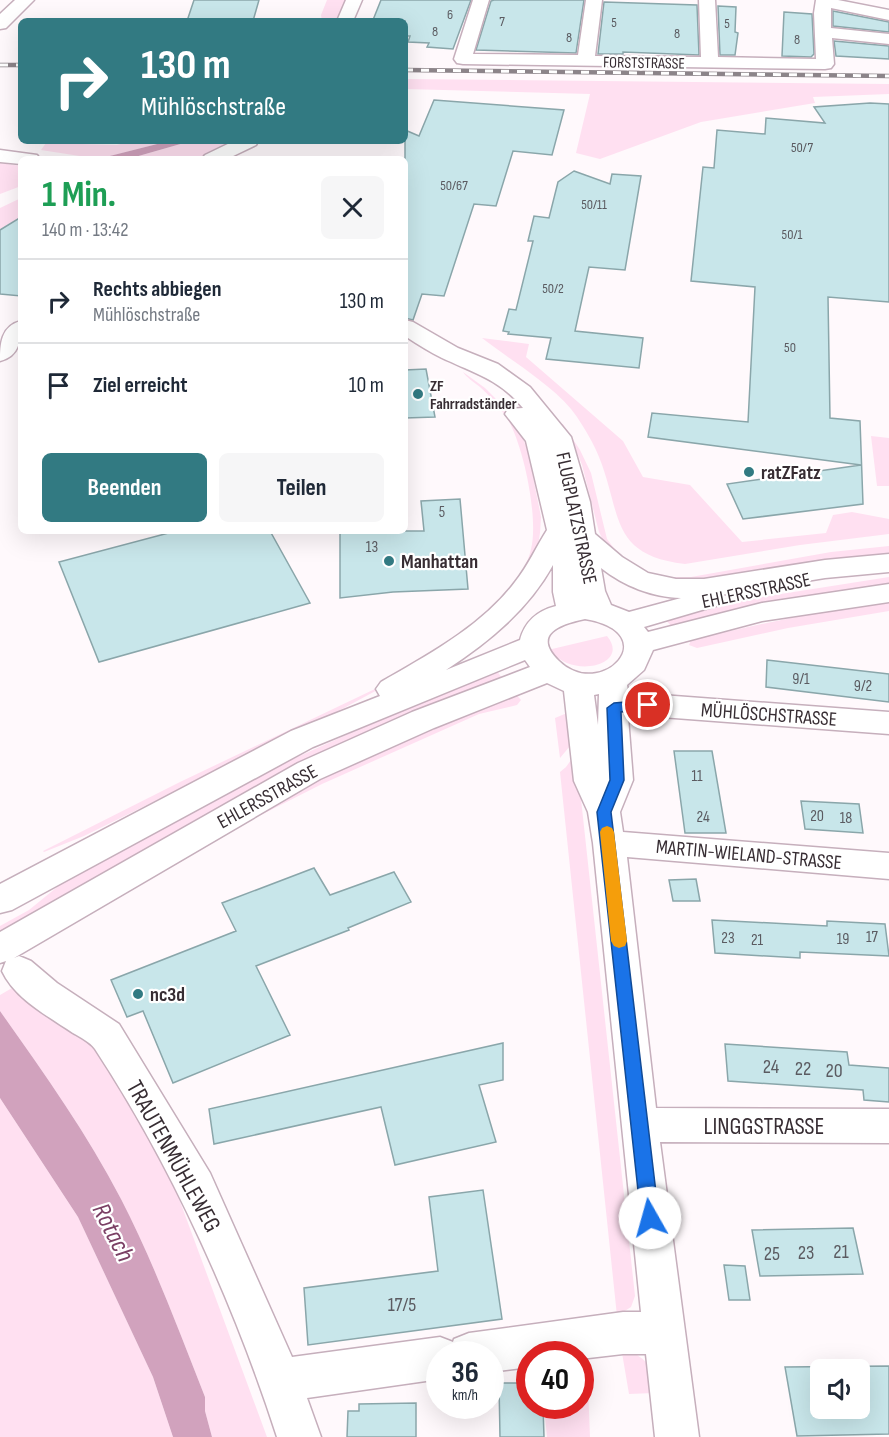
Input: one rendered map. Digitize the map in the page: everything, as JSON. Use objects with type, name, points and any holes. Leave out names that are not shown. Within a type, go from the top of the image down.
[{"type":"main road","points":[[0,24],[26,0]]},
{"type":"street","points":[[346,18],[354,0]]},
{"type":"street","name":"FORSTSTRASSE","points":[[481,0],[464,59],[825,64],[824,32]]},
{"type":"street","points":[[586,60],[594,0]]},
{"type":"street","points":[[707,0],[710,63]]},
{"type":"street","points":[[889,15],[824,1],[822,13],[824,32],[889,39]]},
{"type":"street","points":[[218,156],[243,144]]},
{"type":"street","points":[[0,156],[18,158]]},
{"type":"street","name":"FLUGPLATZSTRASSE","points":[[408,329],[466,359],[476,374],[497,393],[538,440],[591,591],[621,626]]},
{"type":"street","points":[[0,354],[18,332]]},
{"type":"street","points":[[302,739],[402,683],[477,633],[523,591],[538,571],[547,549],[570,533],[612,564],[646,583],[678,590],[713,588],[862,563],[889,563]]},
{"type":"street","name":"FLUGPLATZSTRASSE","points":[[570,533],[567,592],[571,611]]},
{"type":"street","name":"EHLERSSTRASSE","points":[[621,626],[742,590],[889,568]]},
{"type":"street","name":"EHLERSSTRASSE","points":[[621,626],[762,612],[856,596],[889,593]]},
{"type":"street","points":[[606,827],[617,780],[614,694],[639,654],[621,626],[571,611],[544,622],[534,636],[540,658],[578,683],[590,782],[606,827],[663,1333],[677,1437]]},
{"type":"street","name":"EHLERSSTRASSE","points":[[0,900],[302,739],[540,658]]},
{"type":"street","name":"EHLERSSTRASSE","points":[[13,952],[309,771],[423,720],[540,658]]},
{"type":"street","name":"MÜHLÖSCHSTRASSE","points":[[578,683],[594,684],[614,694],[648,705],[889,723]]},
{"type":"street","name":"MARTIN-WIELAND-STRASSE","points":[[606,827],[889,866]]},
{"type":"street","name":"TRAUTENMÜHLEWEG","points":[[13,952],[44,994],[106,1035],[196,1186],[280,1380],[299,1437]]},
{"type":"street","name":"LINGGSTRASSE","points":[[639,1125],[889,1126]]},
{"type":"street","points":[[504,1349],[623,1333],[663,1333]]},
{"type":"street","points":[[280,1380],[426,1360]]},
{"type":"shaded area","points":[[327,0],[351,0],[343,18],[322,18]]},
{"type":"shaded area","points":[[408,79],[889,84],[889,94],[813,97],[815,103],[701,122],[600,159],[576,153],[590,94],[408,89]]},
{"type":"shaded area","points":[[45,144],[157,144],[111,156],[80,156],[41,150]]},
{"type":"shaded area","points":[[180,144],[235,144],[208,156],[138,156]]},
{"type":"shaded area","points":[[0,163],[18,166],[18,187],[0,194]]},
{"type":"shaded area","points":[[18,199],[18,219],[0,229],[0,208]]},
{"type":"shaded area","points":[[482,338],[529,344],[526,357],[623,441],[643,477],[690,485],[742,542],[826,533],[833,515],[852,512],[889,519],[889,534],[800,545],[685,564],[660,559],[643,552],[630,541],[622,528],[599,457],[569,406]]},
{"type":"shaded area","points":[[463,372],[485,388],[514,417],[528,451],[541,517],[540,533],[537,552],[513,587],[528,559],[533,536],[528,480],[518,442],[505,415],[487,393]]},
{"type":"shaded area","points":[[563,424],[580,450],[591,473],[607,539],[619,555],[640,568],[639,572],[605,544],[599,532],[582,465],[576,450],[558,425]]},
{"type":"shaded area","points":[[871,436],[889,438],[889,486],[877,486]]},
{"type":"shaded area","points":[[889,546],[889,556],[693,584],[661,577],[691,577],[831,552]]},
{"type":"shaded area","points":[[889,577],[889,587],[672,627],[665,619],[743,600]]},
{"type":"shaded area","points":[[889,602],[889,611],[788,628],[697,648],[689,645],[691,640],[740,629]]},
{"type":"shaded area","points":[[456,636],[462,636],[381,688],[344,708],[84,836],[43,851],[180,782],[377,688]]},
{"type":"shaded area","points":[[607,636],[612,646],[611,655],[606,661],[596,665],[573,665],[561,660],[552,652],[552,649]]},
{"type":"shaded area","points":[[497,671],[504,681],[0,934],[0,926],[29,910],[78,870],[242,782],[417,703]]},
{"type":"shaded area","points":[[514,692],[521,700],[517,705],[479,714],[322,784],[249,821],[177,864],[157,873],[267,802]]},
{"type":"shaded area","points":[[567,713],[575,740],[560,758],[555,718]]},
{"type":"shaded area","points":[[576,753],[635,1296],[631,1307],[617,1316],[560,772]]},
{"type":"shaded area","points":[[12,988],[92,1040],[171,1177],[267,1437],[212,1437],[205,1411],[205,1397],[176,1322],[133,1223],[108,1174],[79,1127],[0,1011],[0,995]]},
{"type":"shaded area","points":[[0,1098],[78,1217],[153,1377],[173,1437],[0,1437]]},
{"type":"shaded area","points":[[621,1347],[637,1355],[646,1363],[654,1393],[629,1394]]},
{"type":"shaded area","points":[[545,1419],[589,1419],[590,1437],[547,1437]]},
{"type":"water","points":[[157,144],[180,144],[138,156],[110,156]]},
{"type":"water","name":"Rotach","points":[[0,1011],[79,1127],[108,1174],[133,1223],[176,1322],[205,1397],[205,1411],[212,1437],[173,1437],[153,1377],[78,1217],[0,1098]]},
{"type":"building","points":[[194,0],[259,0],[254,18],[188,18]]},
{"type":"building","points":[[381,0],[471,0],[453,49],[427,47],[429,43],[408,42],[410,36],[408,36],[408,18],[374,18]]},
{"type":"building","points":[[584,0],[576,53],[476,50],[491,1]]},
{"type":"building","points":[[604,2],[697,5],[699,55],[623,52],[623,54],[598,54]]},
{"type":"building","points":[[718,6],[736,7],[735,32],[738,33],[735,55],[720,55]]},
{"type":"building","points":[[833,11],[889,22],[889,32],[833,26]]},
{"type":"building","points":[[784,12],[812,14],[814,54],[811,57],[782,56]]},
{"type":"building","points":[[834,41],[889,46],[889,59],[836,56]]},
{"type":"building","points":[[434,100],[564,110],[552,155],[513,151],[496,206],[474,204],[444,296],[422,294],[413,320],[408,319],[408,156],[405,156],[405,144],[408,144],[408,131],[419,136]]},
{"type":"building","points":[[889,104],[889,302],[828,297],[830,418],[860,421],[863,504],[743,519],[727,484],[861,465],[648,437],[652,413],[748,422],[755,287],[691,281],[703,167],[714,168],[717,130],[765,134],[766,118],[825,123],[814,107]]},
{"type":"building","points":[[574,171],[610,184],[612,174],[641,176],[625,270],[589,267],[575,331],[643,338],[639,368],[546,359],[551,338],[508,334],[509,332],[503,331],[509,309],[516,310],[533,241],[528,241],[534,216],[549,218],[558,182]]},
{"type":"building","points":[[18,219],[18,296],[0,294],[0,230]]},
{"type":"building","name":"ZF Fahrradständer","points":[[426,369],[435,417],[408,418],[408,370]]},
{"type":"building","points":[[460,499],[468,589],[393,592],[340,598],[340,534],[408,534],[408,531],[424,531],[421,501]]},
{"type":"building","points":[[165,534],[272,534],[310,603],[99,662],[59,562]]},
{"type":"building","points":[[767,660],[889,674],[889,702],[766,687]]},
{"type":"building","points":[[674,751],[712,751],[726,833],[685,833]]},
{"type":"building","points":[[801,801],[859,804],[863,833],[805,829]]},
{"type":"building","points":[[314,868],[330,895],[394,872],[411,902],[348,928],[349,930],[256,966],[290,1035],[173,1083],[143,1011],[127,1017],[111,980],[236,931],[222,903]]},
{"type":"building","points":[[696,879],[700,901],[673,901],[669,880]]},
{"type":"building","points":[[712,920],[827,926],[827,921],[885,924],[889,956],[800,952],[800,958],[715,953]]},
{"type":"building","points":[[503,1043],[503,1080],[479,1085],[496,1142],[395,1165],[381,1107],[214,1144],[209,1109]]},
{"type":"building","points":[[725,1044],[847,1052],[849,1065],[889,1068],[889,1102],[864,1100],[863,1090],[728,1081]]},
{"type":"building","points":[[483,1190],[502,1319],[308,1345],[304,1288],[438,1271],[429,1197]]},
{"type":"building","points":[[853,1228],[863,1274],[760,1276],[752,1230]]},
{"type":"building","points":[[724,1265],[745,1266],[750,1300],[729,1300]]},
{"type":"building","points":[[870,1366],[889,1366],[889,1434],[797,1436],[785,1367],[810,1367],[810,1419],[870,1419]]},
{"type":"building","points":[[504,1383],[516,1383],[516,1419],[543,1419],[544,1437],[500,1437],[500,1419],[504,1419]]},
{"type":"building","points":[[416,1403],[416,1437],[347,1437],[348,1411],[359,1411],[359,1404]]},
{"type":"railway","points":[[0,65],[18,65]]},
{"type":"railway","points":[[408,70],[889,76]]},
{"type":"slow traffic","points":[[607,832],[619,941]]},
{"type":"place","name":"ZF Fahrradständer","points":[[418,394]]},
{"type":"place","name":"ratZFatz","points":[[749,472]]},
{"type":"place","name":"Manhattan","points":[[389,561]]},
{"type":"place","name":"nc3d","points":[[138,994]]},
{"type":"route","points":[[648,705],[614,708],[613,738],[617,780],[604,812],[650,1218]]}]
